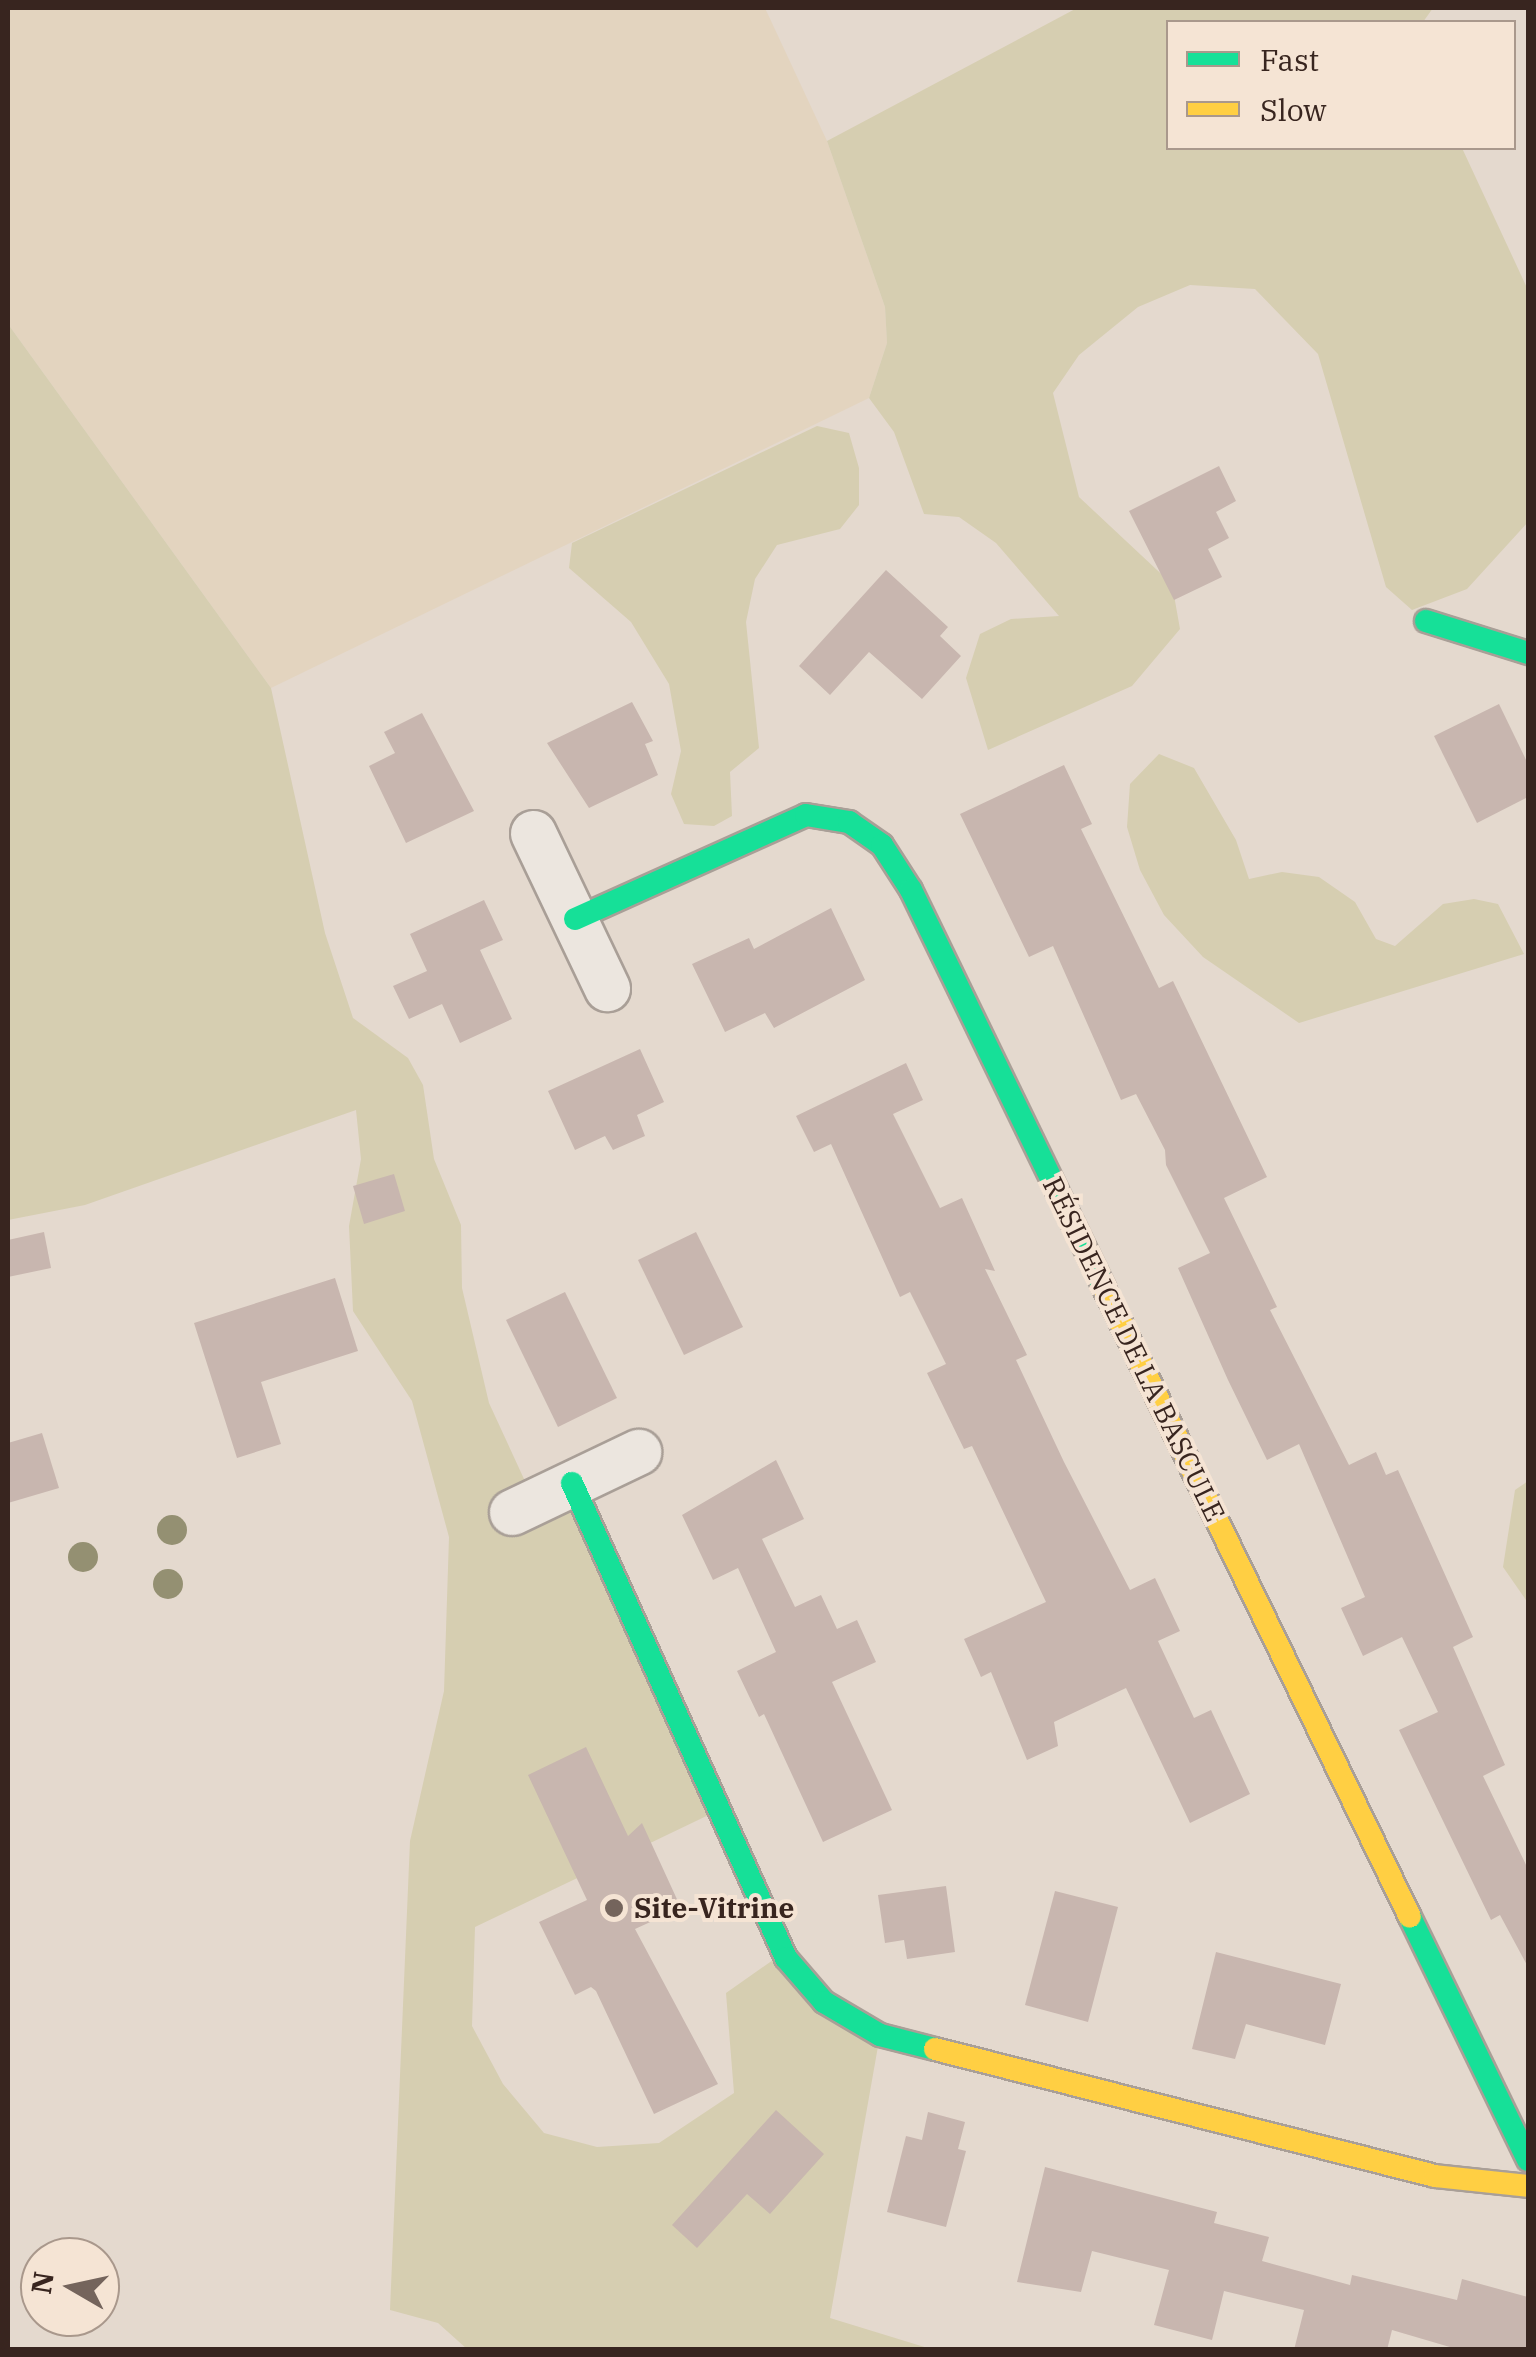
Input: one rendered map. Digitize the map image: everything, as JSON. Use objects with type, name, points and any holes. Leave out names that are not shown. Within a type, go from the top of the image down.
[{"type":"street","points":[[1426,621],[1528,653]]},
{"type":"street","name":"RÉSIDENCE DE LA BASCULE","points":[[575,919],[806,815],[850,822],[882,845],[911,890],[1528,2160]]},
{"type":"street","points":[[533,833],[607,988]]},
{"type":"street","points":[[512,1512],[638,1452]]},
{"type":"street","points":[[572,1484],[783,1953],[824,2002],[880,2035],[1248,2132],[1435,2176],[1528,2186]]},
{"type":"shaded area","points":[[8,8],[765,8],[827,141],[885,307],[887,343],[869,398],[271,688],[8,324]]},
{"type":"shaded area","points":[[1077,8],[1433,8],[1424,20],[1166,20],[1166,150],[1463,150],[1528,290],[1528,522],[1467,589],[1412,610],[1386,587],[1318,354],[1255,289],[1190,285],[1138,307],[1079,355],[1053,393],[1079,497],[1172,584],[1180,629],[1132,686],[988,750],[966,678],[980,634],[1011,619],[1059,616],[996,543],[959,517],[924,514],[894,432],[869,398],[887,343],[885,307],[827,141]]},
{"type":"shaded area","points":[[8,324],[271,688],[325,933],[353,1018],[408,1058],[423,1085],[434,1159],[461,1225],[462,1288],[489,1403],[524,1479],[572,1483],[719,1810],[475,1927],[472,2026],[503,2084],[544,2133],[597,2147],[659,2143],[734,2093],[726,1993],[783,1953],[880,2035],[830,2318],[931,2349],[467,2349],[438,2323],[390,2310],[410,1841],[444,1691],[449,1537],[412,1401],[353,1311],[349,1226],[361,1159],[356,1110],[85,1205],[8,1220]]},
{"type":"shaded area","points":[[817,426],[849,433],[859,468],[859,505],[840,529],[777,545],[755,579],[746,622],[759,748],[730,772],[732,816],[714,826],[684,824],[671,794],[681,751],[669,684],[631,622],[569,568],[572,543]]},
{"type":"shaded area","points":[[1159,754],[1194,768],[1236,840],[1249,879],[1282,872],[1319,877],[1355,902],[1376,939],[1395,946],[1443,904],[1474,899],[1498,904],[1524,954],[1299,1023],[1203,957],[1164,915],[1140,870],[1127,827],[1130,784]]},
{"type":"shaded area","points":[[1528,1481],[1528,1603],[1503,1567],[1515,1490]]},
{"type":"building","points":[[1219,466],[1236,501],[1216,512],[1229,538],[1208,549],[1222,577],[1174,600],[1129,511]]},
{"type":"building","points":[[886,570],[948,627],[940,636],[961,656],[922,699],[869,652],[830,695],[799,666]]},
{"type":"building","points":[[632,702],[653,741],[645,744],[658,775],[589,808],[547,743]]},
{"type":"building","points":[[1499,704],[1528,764],[1528,797],[1477,823],[1434,736]]},
{"type":"building","points":[[422,713],[474,811],[406,843],[369,766],[395,753],[384,732]]},
{"type":"building","points":[[1064,765],[1092,824],[1081,829],[1159,988],[1173,981],[1267,1177],[1224,1198],[1277,1307],[1270,1310],[1349,1465],[1376,1452],[1386,1475],[1398,1470],[1473,1637],[1453,1647],[1505,1765],[1483,1776],[1528,1869],[1528,1967],[1500,1915],[1491,1920],[1399,1730],[1438,1712],[1402,1637],[1363,1656],[1341,1608],[1365,1597],[1299,1444],[1267,1460],[1178,1268],[1210,1253],[1166,1165],[1165,1150],[1136,1094],[1121,1100],[1053,946],[1029,957],[960,814]]},
{"type":"building","points":[[484,900],[503,940],[480,950],[512,1019],[460,1043],[442,1004],[409,1019],[393,986],[427,971],[410,934]]},
{"type":"building","points":[[831,908],[865,980],[774,1028],[765,1013],[725,1032],[692,964],[749,938],[754,949]]},
{"type":"building","points":[[640,1049],[664,1102],[637,1115],[645,1136],[613,1150],[605,1136],[575,1150],[548,1091]]},
{"type":"building","points":[[906,1063],[923,1100],[893,1114],[940,1208],[962,1198],[995,1271],[985,1269],[1027,1355],[1016,1360],[1064,1462],[1130,1590],[1155,1578],[1180,1631],[1158,1641],[1194,1718],[1211,1710],[1250,1794],[1190,1823],[1126,1688],[1054,1722],[1058,1746],[1027,1760],[991,1672],[981,1677],[964,1639],[1046,1602],[972,1446],[964,1449],[927,1373],[946,1364],[910,1292],[900,1297],[831,1144],[814,1152],[796,1116]]},
{"type":"building","points":[[394,1174],[405,1211],[364,1224],[353,1186]]},
{"type":"building","points":[[44,1232],[51,1268],[8,1277],[8,1240]]},
{"type":"building","points":[[696,1232],[743,1327],[684,1355],[638,1260]]},
{"type":"building","points":[[335,1278],[358,1351],[261,1382],[281,1444],[237,1458],[194,1323]]},
{"type":"building","points":[[565,1292],[617,1398],[558,1427],[506,1320]]},
{"type":"building","points":[[42,1433],[59,1488],[8,1503],[8,1443]]},
{"type":"building","points":[[776,1460],[804,1519],[762,1539],[795,1607],[821,1595],[837,1629],[857,1620],[876,1662],[832,1682],[892,1810],[823,1842],[764,1714],[759,1717],[737,1671],[776,1652],[738,1568],[713,1580],[682,1515]]},
{"type":"building","points":[[586,1747],[628,1836],[642,1823],[681,1908],[635,1929],[718,2084],[654,2114],[596,1991],[591,1987],[575,1995],[539,1922],[587,1900],[528,1775]]},
{"type":"building","points":[[946,1886],[955,1952],[907,1959],[904,1940],[885,1943],[878,1895]]},
{"type":"building","points":[[1055,1891],[1118,1907],[1088,2022],[1025,2005]]},
{"type":"building","points":[[1216,1952],[1341,1984],[1325,2045],[1246,2024],[1235,2059],[1192,2049]]},
{"type":"building","points":[[776,2110],[824,2154],[770,2214],[747,2194],[697,2248],[672,2225]]},
{"type":"building","points":[[928,2112],[965,2122],[958,2149],[966,2151],[946,2227],[887,2212],[906,2136],[922,2140]]},
{"type":"building","points":[[1045,2167],[1217,2212],[1214,2223],[1269,2237],[1262,2261],[1350,2285],[1352,2275],[1457,2300],[1462,2279],[1528,2297],[1528,2350],[1460,2350],[1392,2330],[1387,2350],[1294,2350],[1304,2310],[1224,2291],[1212,2340],[1154,2325],[1169,2270],[1092,2251],[1081,2292],[1017,2282]]},
{"type":"traffic: fast","points":[[1426,621],[1528,653]]},
{"type":"traffic: fast","points":[[575,919],[806,815],[849,822],[882,845],[911,890],[1104,1288]]},
{"type":"traffic: fast","points":[[572,1483],[786,1958],[824,2002],[880,2035],[935,2049]]},
{"type":"traffic: fast","points":[[1410,1917],[1528,2160]]},
{"type":"traffic: slow","points":[[1104,1288],[1410,1917]]},
{"type":"traffic: slow","points":[[935,2049],[1435,2176],[1528,2186]]},
{"type":"place","name":"Site-Vitrine","points":[[614,1908]]}]
